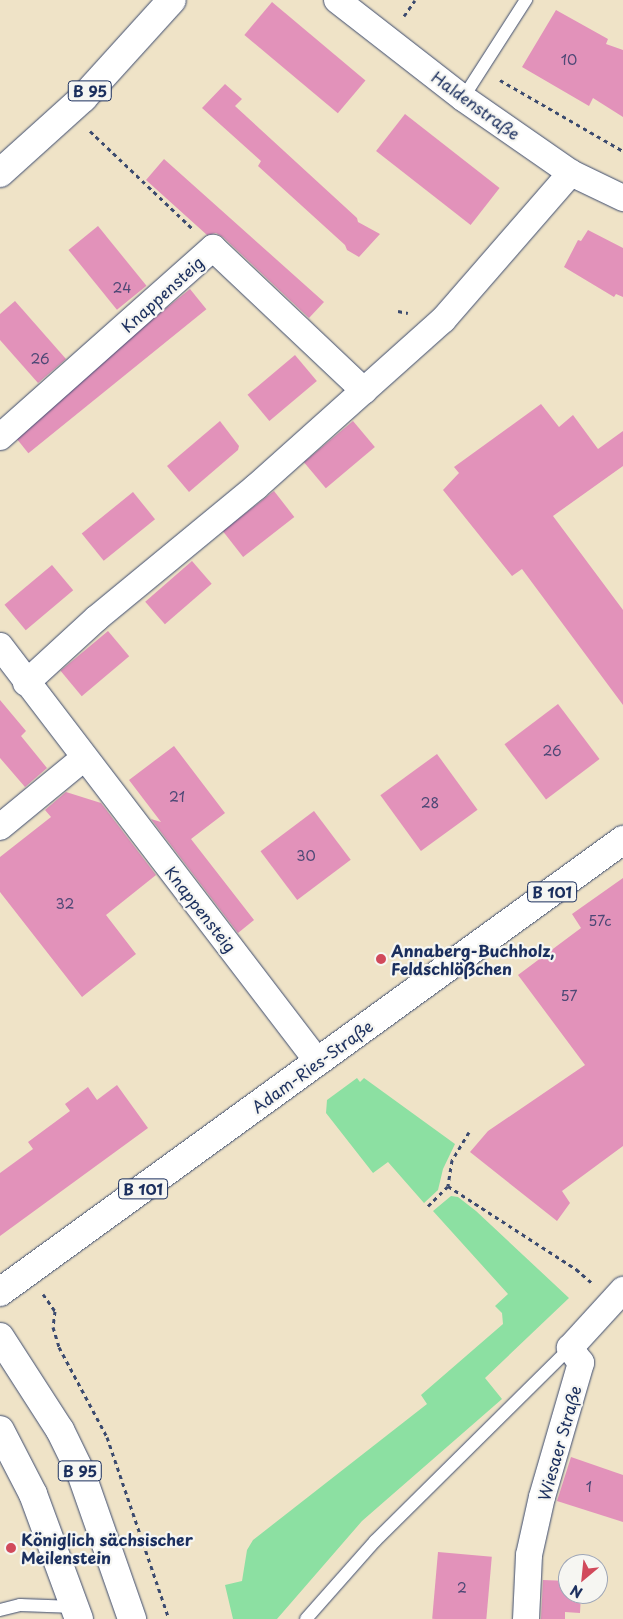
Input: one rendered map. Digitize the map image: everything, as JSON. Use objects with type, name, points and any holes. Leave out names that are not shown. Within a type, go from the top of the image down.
[{"type":"main road","name":"B 95","points":[[0,172],[69,111],[172,0]]},
{"type":"main road","name":"Adam-Ries-Straße","points":[[0,1292],[623,840]]},
{"type":"main road","name":"B 95","points":[[0,1337],[60,1430],[81,1473],[132,1619]]},
{"type":"main road","points":[[0,1430],[33,1494],[77,1613]]},
{"type":"street","name":"Haldenstraße","points":[[337,0],[463,98],[571,172],[623,198]]},
{"type":"street","points":[[26,683],[97,618],[256,487],[443,320],[571,172]]},
{"type":"street","name":"Knappensteig","points":[[0,437],[213,248],[364,391]]},
{"type":"street","name":"Knappensteig","points":[[0,646],[26,683],[318,1062]]},
{"type":"street","points":[[0,827],[84,758]]},
{"type":"street","points":[[570,1348],[618,1296]]},
{"type":"street","name":"Wiesaer Straße","points":[[526,1619],[530,1555],[542,1497],[581,1363],[570,1348]]},
{"type":"lane","points":[[463,98],[526,0]]},
{"type":"lane","points":[[306,1619],[375,1541],[570,1348]]},
{"type":"lane","points":[[0,1610],[20,1605],[77,1613]]},
{"type":"path","points":[[482,70],[623,151]]},
{"type":"path","points":[[69,111],[213,248]]},
{"type":"path","points":[[428,1206],[448,1186],[452,1160],[469,1132]]},
{"type":"path","points":[[448,1186],[618,1296]]},
{"type":"path","points":[[27,1273],[55,1311],[53,1326],[59,1347],[107,1437],[169,1619]]},
{"type":"green space","points":[[357,1078],[360,1082],[364,1078],[455,1144],[443,1169],[438,1190],[424,1203],[388,1162],[373,1173],[326,1113],[327,1100]]},
{"type":"green space","points":[[451,1196],[458,1197],[476,1211],[569,1298],[485,1378],[502,1399],[362,1521],[277,1619],[233,1619],[225,1585],[242,1581],[247,1550],[253,1540],[427,1404],[421,1395],[503,1324],[502,1313],[495,1306],[508,1294],[433,1211]]},
{"type":"building","points":[[272,2],[365,80],[338,113],[244,35]]},
{"type":"building","points":[[556,10],[608,39],[606,44],[623,50],[623,117],[593,98],[589,106],[522,67]]},
{"type":"building","points":[[225,84],[242,99],[235,106],[357,218],[358,222],[380,234],[359,257],[347,250],[345,245],[258,166],[261,161],[202,108]]},
{"type":"building","points":[[405,114],[500,188],[471,225],[376,151]]},
{"type":"building","points":[[164,159],[324,302],[309,318],[223,237],[216,233],[207,235],[146,180]]},
{"type":"building","points":[[98,226],[146,286],[117,310],[68,250]]},
{"type":"building","points":[[588,230],[623,248],[623,297],[616,294],[614,297],[564,267],[578,240],[581,241]]},
{"type":"building","points":[[190,289],[206,309],[28,453],[12,433]]},
{"type":"building","points":[[15,301],[66,359],[38,383],[0,340],[0,314]]},
{"type":"building","points":[[295,355],[317,381],[269,421],[248,395]]},
{"type":"building","points":[[541,404],[559,427],[573,415],[598,449],[623,431],[623,466],[553,516],[623,610],[623,705],[522,569],[512,576],[443,490],[459,473],[454,467]]},
{"type":"building","points":[[220,421],[239,446],[238,450],[189,492],[167,466]]},
{"type":"building","points":[[353,421],[375,447],[326,488],[304,462]]},
{"type":"building","points":[[274,491],[294,517],[243,557],[223,531]]},
{"type":"building","points":[[133,492],[155,519],[104,561],[82,534]]},
{"type":"building","points":[[192,561],[212,584],[165,624],[145,602]]},
{"type":"building","points":[[52,565],[73,590],[26,630],[5,605]]},
{"type":"building","points":[[108,631],[129,656],[82,696],[61,671]]},
{"type":"building","points":[[0,700],[26,731],[21,736],[47,768],[25,787],[0,758]]},
{"type":"building","points":[[558,704],[600,759],[546,799],[504,744]]},
{"type":"building","points":[[174,746],[225,813],[191,839],[254,920],[238,933],[151,819],[161,822],[129,780]]},
{"type":"building","points":[[437,754],[478,810],[421,851],[380,795]]},
{"type":"building","points":[[66,792],[101,803],[156,875],[106,915],[136,954],[82,997],[0,892],[0,857],[51,817],[45,810]]},
{"type":"building","points":[[314,811],[351,860],[297,900],[260,851]]},
{"type":"building","points":[[623,878],[623,1146],[562,1191],[570,1203],[557,1221],[470,1152],[488,1131],[585,1065],[518,975],[581,928],[572,914]]},
{"type":"building","points":[[117,1085],[148,1128],[0,1236],[0,1173],[33,1149],[28,1142],[70,1111],[65,1104],[88,1087],[97,1100]]},
{"type":"building","points":[[571,1457],[623,1475],[623,1522],[557,1501]]},
{"type":"building","points":[[438,1552],[492,1557],[486,1619],[432,1619]]},
{"type":"building","points":[[543,1580],[558,1581],[558,1604],[580,1604],[580,1613],[565,1612],[565,1619],[541,1619]]},
{"type":"place","name":"Annaberg-Buchholz, Feldschlößchen","points":[[381,959]]},
{"type":"place","name":"Königlich sächsischer Meilenstein","points":[[11,1548]]}]
